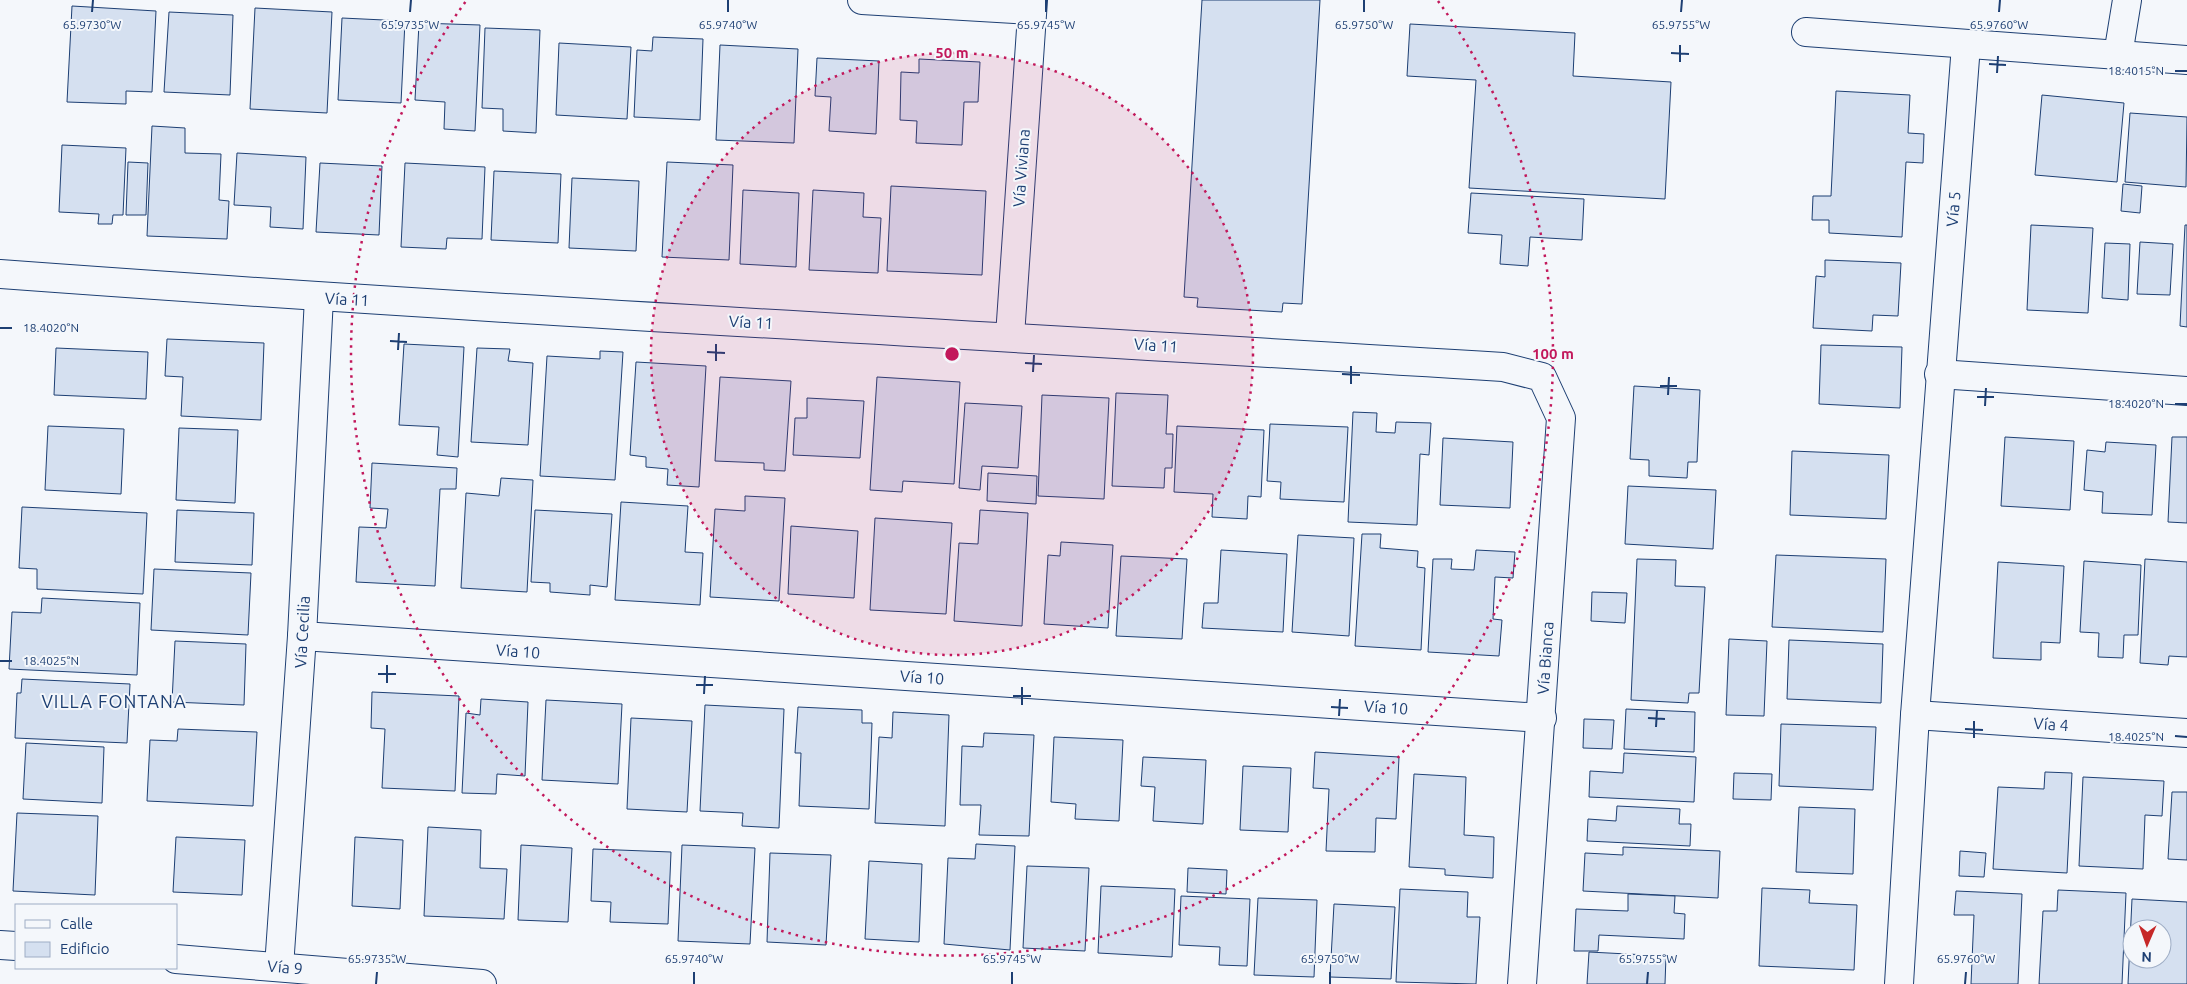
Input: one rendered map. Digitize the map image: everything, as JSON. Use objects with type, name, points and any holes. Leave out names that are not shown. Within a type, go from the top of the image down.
[{"type":"street","points":[[862,0],[1032,5]]},
{"type":"street","points":[[2118,55],[2126,0]]},
{"type":"street","name":"Vía Viviana","points":[[1010,336],[1032,5]]},
{"type":"street","points":[[1806,32],[2187,60]]},
{"type":"street","name":"Vía 5","points":[[1915,715],[1966,45]]},
{"type":"street","name":"Vía 11","points":[[0,274],[319,298],[1010,336],[1503,367]]},
{"type":"street","name":"Vía Cecilia","points":[[279,966],[302,636],[319,298]]},
{"type":"street","name":"Vía Bianca","points":[[1503,367],[1542,377],[1561,418],[1542,718],[1522,984]]},
{"type":"street","points":[[1940,374],[2187,390]]},
{"type":"street","name":"Vía 10","points":[[302,636],[1542,718]]},
{"type":"street","points":[[1899,984],[1915,715]]},
{"type":"street","name":"Vía 4","points":[[1915,715],[2187,733]]},
{"type":"street","points":[[0,945],[15,946]]},
{"type":"street","name":"Vía 9","points":[[178,959],[482,984]]},
{"type":"building","points":[[1202,0],[1320,0],[1302,304],[1283,303],[1282,312],[1197,307],[1198,298],[1184,297]]},
{"type":"building","points":[[72,6],[156,11],[152,92],[126,91],[126,104],[67,102]]},
{"type":"building","points":[[255,8],[332,12],[327,113],[250,109]]},
{"type":"building","points":[[169,12],[233,15],[230,95],[164,92]]},
{"type":"building","points":[[342,18],[405,21],[401,103],[338,100]]},
{"type":"building","points":[[419,23],[480,25],[475,131],[444,129],[445,102],[415,100]]},
{"type":"building","points":[[1410,24],[1575,33],[1573,76],[1671,82],[1665,199],[1469,188],[1476,80],[1407,76]]},
{"type":"building","points":[[485,28],[540,30],[536,133],[503,131],[503,109],[482,108]]},
{"type":"building","points":[[653,37],[703,39],[700,120],[634,117],[637,50],[652,51]]},
{"type":"building","points":[[559,43],[631,47],[627,119],[556,115]]},
{"type":"building","points":[[720,45],[798,49],[794,143],[716,140]]},
{"type":"building","points":[[817,58],[879,61],[876,134],[829,131],[831,97],[815,96]]},
{"type":"building","points":[[919,59],[980,62],[978,102],[964,102],[962,145],[916,143],[917,121],[900,120],[901,72],[919,73]]},
{"type":"building","points":[[1836,91],[1910,95],[1908,133],[1924,134],[1923,163],[1906,162],[1902,237],[1829,233],[1829,220],[1812,220],[1813,196],[1831,196]]},
{"type":"building","points":[[2042,95],[2124,103],[2117,182],[2035,175]]},
{"type":"building","points":[[2130,113],[2187,117],[2186,187],[2125,182]]},
{"type":"building","points":[[152,126],[185,128],[185,153],[221,154],[219,200],[229,201],[227,239],[147,236]]},
{"type":"building","points":[[62,145],[126,148],[123,215],[113,215],[112,224],[98,224],[99,214],[59,212]]},
{"type":"building","points":[[237,153],[306,157],[303,229],[270,227],[271,207],[234,205]]},
{"type":"building","points":[[128,162],[148,163],[146,215],[126,215]]},
{"type":"building","points":[[667,162],[733,165],[729,260],[662,257]]},
{"type":"building","points":[[320,163],[382,166],[379,235],[316,232]]},
{"type":"building","points":[[405,163],[485,167],[482,239],[447,238],[446,249],[401,247]]},
{"type":"building","points":[[494,171],[561,174],[558,243],[491,240]]},
{"type":"building","points":[[572,178],[639,181],[636,251],[569,248]]},
{"type":"building","points":[[2123,184],[2142,186],[2140,213],[2121,211]]},
{"type":"building","points":[[891,186],[986,191],[982,275],[887,271]]},
{"type":"building","points":[[743,190],[799,193],[796,267],[740,264]]},
{"type":"building","points":[[813,190],[864,193],[863,217],[881,218],[878,273],[809,270]]},
{"type":"building","points":[[1471,193],[1584,199],[1582,240],[1530,237],[1528,266],[1500,264],[1502,235],[1468,233]]},
{"type":"building","points":[[2031,225],[2093,228],[2088,313],[2027,310]]},
{"type":"building","points":[[2185,225],[2187,225],[2187,327],[2180,326]]},
{"type":"building","points":[[2140,242],[2173,244],[2170,295],[2137,294]]},
{"type":"building","points":[[2105,243],[2130,244],[2128,300],[2102,298]]},
{"type":"building","points":[[1825,260],[1901,263],[1898,316],[1873,315],[1872,331],[1813,328],[1816,276],[1825,277]]},
{"type":"building","points":[[167,339],[264,343],[261,420],[181,416],[183,377],[165,376]]},
{"type":"building","points":[[404,344],[464,347],[458,457],[437,455],[439,427],[399,425]]},
{"type":"building","points":[[1821,345],[1902,347],[1900,408],[1819,404]]},
{"type":"building","points":[[56,348],[148,352],[146,399],[54,395]]},
{"type":"building","points":[[477,348],[510,349],[508,361],[533,363],[528,445],[471,442]]},
{"type":"building","points":[[600,351],[623,352],[615,480],[540,476],[547,356],[600,359]]},
{"type":"building","points":[[636,362],[706,366],[699,487],[667,485],[668,469],[646,467],[646,457],[630,455]]},
{"type":"building","points":[[720,377],[791,381],[785,471],[764,470],[764,463],[715,461]]},
{"type":"building","points":[[877,377],[960,382],[954,484],[903,481],[902,492],[870,490]]},
{"type":"building","points":[[1634,386],[1700,390],[1697,462],[1688,462],[1687,478],[1649,476],[1649,460],[1630,459]]},
{"type":"building","points":[[1116,393],[1168,395],[1166,434],[1173,434],[1172,468],[1165,468],[1164,488],[1112,486]]},
{"type":"building","points":[[1042,395],[1109,398],[1104,499],[1038,496]]},
{"type":"building","points":[[807,398],[864,401],[860,458],[793,455],[795,418],[807,418]]},
{"type":"building","points":[[965,403],[1022,406],[1018,468],[982,466],[980,490],[959,488]]},
{"type":"building","points":[[1353,412],[1377,413],[1376,432],[1395,433],[1396,422],[1431,423],[1429,455],[1420,454],[1417,525],[1348,522]]},
{"type":"building","points":[[1270,424],[1348,427],[1344,502],[1280,499],[1281,482],[1267,481]]},
{"type":"building","points":[[48,426],[124,429],[121,494],[45,490]]},
{"type":"building","points":[[1177,426],[1264,430],[1261,497],[1248,496],[1247,519],[1212,517],[1213,494],[1174,492]]},
{"type":"building","points":[[179,428],[238,430],[235,503],[176,500]]},
{"type":"building","points":[[2005,437],[2074,441],[2070,510],[2001,506]]},
{"type":"building","points":[[2172,437],[2187,437],[2187,523],[2168,522]]},
{"type":"building","points":[[1443,438],[1513,442],[1510,508],[1440,505]]},
{"type":"building","points":[[2106,442],[2156,445],[2152,515],[2102,513],[2103,492],[2084,490],[2087,450],[2105,452]]},
{"type":"building","points":[[1792,451],[1889,455],[1886,519],[1790,515]]},
{"type":"building","points":[[372,463],[457,468],[456,489],[440,489],[435,586],[356,582],[359,527],[386,528],[388,509],[370,508]]},
{"type":"building","points":[[988,473],[1037,476],[1036,504],[987,501]]},
{"type":"building","points":[[501,478],[533,480],[527,592],[461,588],[466,493],[499,496]]},
{"type":"building","points":[[1628,486],[1716,490],[1713,549],[1625,544]]},
{"type":"building","points":[[745,496],[785,498],[779,601],[710,597],[715,509],[745,511]]},
{"type":"building","points":[[621,502],[688,506],[685,552],[703,553],[700,605],[615,600]]},
{"type":"building","points":[[22,507],[147,513],[143,594],[37,589],[37,569],[19,568]]},
{"type":"building","points":[[177,510],[254,513],[252,565],[175,562]]},
{"type":"building","points":[[535,510],[612,514],[607,587],[590,585],[590,595],[550,592],[550,583],[531,582]]},
{"type":"building","points":[[980,510],[1028,513],[1022,626],[954,621],[959,543],[978,544]]},
{"type":"building","points":[[875,518],[952,523],[946,614],[870,610]]},
{"type":"building","points":[[791,526],[858,531],[854,598],[788,594]]},
{"type":"building","points":[[1362,534],[1381,534],[1380,548],[1418,551],[1417,567],[1425,568],[1421,650],[1355,646]]},
{"type":"building","points":[[1298,535],[1354,538],[1349,636],[1292,632]]},
{"type":"building","points":[[1061,542],[1113,545],[1108,628],[1044,624],[1048,555],[1060,556]]},
{"type":"building","points":[[1221,550],[1287,554],[1283,632],[1202,628],[1204,603],[1218,603]]},
{"type":"building","points":[[1476,550],[1515,552],[1513,578],[1495,577],[1493,619],[1502,620],[1499,656],[1428,652],[1433,559],[1452,559],[1451,569],[1474,570]]},
{"type":"building","points":[[1776,555],[1886,559],[1883,632],[1772,627]]},
{"type":"building","points":[[1121,556],[1187,559],[1182,639],[1116,636]]},
{"type":"building","points":[[1637,559],[1676,560],[1675,586],[1705,587],[1699,693],[1689,693],[1688,703],[1631,700]]},
{"type":"building","points":[[2145,559],[2187,562],[2187,657],[2169,656],[2168,665],[2140,663]]},
{"type":"building","points":[[2084,561],[2141,565],[2138,635],[2124,635],[2123,658],[2098,657],[2099,633],[2080,632]]},
{"type":"building","points":[[1998,562],[2064,566],[2060,643],[2041,642],[2041,660],[1993,658]]},
{"type":"building","points":[[154,569],[251,573],[248,635],[151,630]]},
{"type":"building","points":[[1592,592],[1627,593],[1625,623],[1591,621]]},
{"type":"building","points":[[42,598],[140,603],[137,675],[9,669],[12,612],[41,613]]},
{"type":"building","points":[[1729,639],[1767,641],[1764,716],[1726,715]]},
{"type":"building","points":[[1789,640],[1883,644],[1881,703],[1787,699]]},
{"type":"building","points":[[175,641],[246,644],[244,705],[172,702]]},
{"type":"building","points":[[22,679],[130,684],[127,743],[15,738],[17,693],[21,693]]},
{"type":"building","points":[[372,692],[459,696],[455,791],[382,788],[385,729],[371,728]]},
{"type":"building","points":[[481,699],[528,702],[525,776],[497,774],[496,794],[462,793],[466,713],[480,715]]},
{"type":"building","points":[[546,700],[622,704],[618,784],[542,780]]},
{"type":"building","points":[[705,705],[784,709],[779,828],[742,826],[743,813],[700,811]]},
{"type":"building","points":[[798,707],[862,710],[862,723],[872,723],[869,809],[799,806],[801,753],[795,753]]},
{"type":"building","points":[[1626,709],[1695,712],[1694,752],[1624,749]]},
{"type":"building","points":[[893,712],[949,715],[945,826],[875,823],[879,737],[892,738]]},
{"type":"building","points":[[631,718],[692,721],[687,812],[627,809]]},
{"type":"building","points":[[1584,719],[1614,720],[1612,749],[1583,748]]},
{"type":"building","points":[[1781,724],[1876,727],[1873,790],[1779,786]]},
{"type":"building","points":[[178,729],[257,732],[253,806],[147,801],[150,740],[177,741]]},
{"type":"building","points":[[984,733],[1034,735],[1029,836],[979,835],[981,805],[960,805],[962,746],[983,747]]},
{"type":"building","points":[[1054,737],[1123,740],[1119,821],[1075,819],[1076,804],[1051,802]]},
{"type":"building","points":[[26,743],[104,747],[102,803],[23,799]]},
{"type":"building","points":[[1315,752],[1399,757],[1396,819],[1376,818],[1375,852],[1326,851],[1329,789],[1313,788]]},
{"type":"building","points":[[1624,753],[1696,757],[1694,802],[1589,797],[1590,771],[1623,773]]},
{"type":"building","points":[[1143,757],[1206,760],[1203,824],[1153,821],[1155,787],[1141,786]]},
{"type":"building","points":[[1243,766],[1291,768],[1288,832],[1240,830]]},
{"type":"building","points":[[2045,772],[2072,773],[2067,873],[1993,869],[1998,787],[2044,789]]},
{"type":"building","points":[[1734,773],[1772,774],[1771,800],[1733,799]]},
{"type":"building","points":[[1414,774],[1466,777],[1464,835],[1494,837],[1493,878],[1445,875],[1445,869],[1409,867]]},
{"type":"building","points":[[2083,777],[2164,781],[2162,816],[2145,815],[2143,869],[2079,866]]},
{"type":"building","points":[[2172,792],[2187,792],[2187,860],[2168,859]]},
{"type":"building","points":[[1617,806],[1680,809],[1679,824],[1691,824],[1690,846],[1587,841],[1588,819],[1616,821]]},
{"type":"building","points":[[1799,807],[1855,809],[1853,874],[1796,872]]},
{"type":"building","points":[[17,813],[98,816],[95,895],[13,891]]},
{"type":"building","points":[[428,827],[481,830],[480,868],[507,869],[504,919],[424,916]]},
{"type":"building","points":[[176,837],[245,840],[242,895],[173,892]]},
{"type":"building","points":[[355,837],[403,840],[400,909],[352,906]]},
{"type":"building","points":[[976,844],[1015,846],[1010,950],[944,944],[948,858],[975,859]]},
{"type":"building","points":[[521,845],[572,848],[568,922],[518,920]]},
{"type":"building","points":[[682,845],[755,848],[750,944],[678,941]]},
{"type":"building","points":[[1623,847],[1720,851],[1718,898],[1583,891],[1585,853],[1623,855]]},
{"type":"building","points":[[593,849],[671,852],[668,924],[610,922],[611,902],[591,901]]},
{"type":"building","points":[[1960,851],[1986,853],[1984,877],[1959,876]]},
{"type":"building","points":[[770,853],[831,855],[826,945],[767,942]]},
{"type":"building","points":[[869,861],[922,864],[919,942],[865,939]]},
{"type":"building","points":[[1027,866],[1089,868],[1085,951],[1023,948]]},
{"type":"building","points":[[1188,868],[1227,870],[1226,894],[1187,892]]},
{"type":"building","points":[[1101,886],[1175,889],[1172,957],[1098,953]]},
{"type":"building","points":[[1762,888],[1810,890],[1809,903],[1857,905],[1854,970],[1759,966]]},
{"type":"building","points":[[1400,889],[1468,892],[1467,917],[1480,917],[1476,984],[1396,982]]},
{"type":"building","points":[[2058,890],[2126,893],[2125,919],[2122,919],[2122,984],[2039,984],[2043,911],[2057,911]]},
{"type":"building","points":[[1956,891],[2022,894],[2018,984],[1971,984],[1974,915],[1954,915]]},
{"type":"building","points":[[1628,894],[1675,896],[1674,913],[1685,914],[1684,939],[1599,935],[1598,951],[1574,951],[1576,909],[1628,911]]},
{"type":"building","points":[[1181,896],[1250,899],[1247,966],[1219,965],[1220,947],[1179,945]]},
{"type":"building","points":[[1258,898],[1317,900],[1314,977],[1254,975]]},
{"type":"building","points":[[2132,899],[2187,902],[2187,984],[2128,984],[2129,969],[2172,969],[2172,919],[2131,919]]},
{"type":"building","points":[[1334,904],[1395,907],[1391,979],[1330,977]]},
{"type":"building","points":[[1589,952],[1666,956],[1665,984],[1587,984]]},
{"type":"district","name":"VILLA FONTANA","points":[[114,702]]}]
